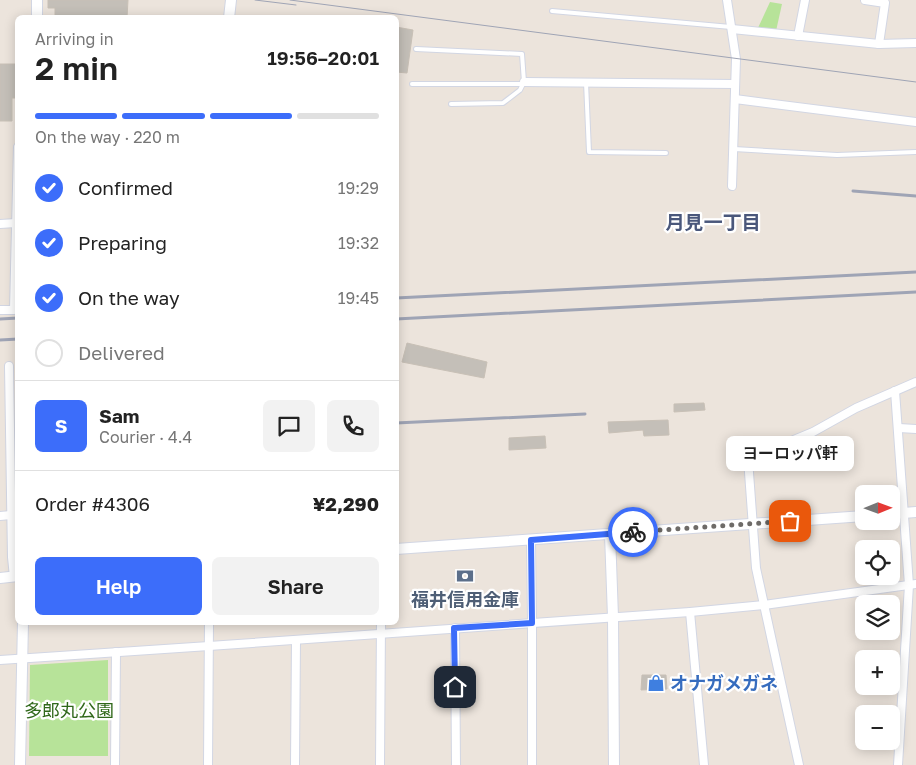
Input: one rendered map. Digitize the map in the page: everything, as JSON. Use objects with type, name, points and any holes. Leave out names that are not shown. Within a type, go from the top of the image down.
[{"type":"street","points":[[37,0],[37,15]]},
{"type":"street","points":[[228,15],[231,0]]},
{"type":"street","points":[[727,0],[736,59],[732,186]]},
{"type":"street","points":[[798,36],[805,0]]},
{"type":"street","points":[[865,0],[884,3],[878,44]]},
{"type":"street","points":[[732,28],[878,44],[916,43]]},
{"type":"street","points":[[523,83],[735,84]]},
{"type":"street","points":[[735,99],[916,122]]},
{"type":"street","points":[[0,224],[15,223]]},
{"type":"street","points":[[0,310],[15,310]]},
{"type":"street","points":[[9,366],[12,556],[15,571]]},
{"type":"street","points":[[799,765],[756,568],[748,459],[813,432],[856,408],[916,382]]},
{"type":"street","points":[[895,391],[903,513],[912,585],[898,765]]},
{"type":"street","points":[[898,428],[916,429]]},
{"type":"street","points":[[900,513],[916,512]]},
{"type":"street","points":[[0,516],[11,515]]},
{"type":"street","points":[[399,549],[855,517]]},
{"type":"street","points":[[610,534],[613,617],[614,765]]},
{"type":"street","points":[[531,540],[532,765]]},
{"type":"street","points":[[0,578],[15,576]]},
{"type":"street","points":[[0,660],[690,612],[764,605],[912,585]]},
{"type":"street","points":[[690,612],[704,765]]},
{"type":"street","points":[[20,765],[23,625]]},
{"type":"street","points":[[208,765],[209,625]]},
{"type":"street","points":[[380,765],[381,625]]},
{"type":"street","points":[[454,628],[456,765]]},
{"type":"street","points":[[295,765],[296,640]]},
{"type":"street","points":[[115,765],[116,652]]},
{"type":"lane","points":[[552,11],[732,28]]},
{"type":"lane","points":[[416,49],[522,54],[523,83],[520,90],[504,103],[451,104]]},
{"type":"lane","points":[[586,82],[589,152],[666,152]]},
{"type":"lane","points":[[412,84],[523,83]]},
{"type":"lane","points":[[733,149],[837,155],[916,152]]},
{"type":"green space","points":[[770,2],[782,4],[776,31],[757,30]]},
{"type":"green space","name":"多郎丸公園","points":[[108,660],[108,756],[29,756],[30,665]]},
{"type":"building","points":[[48,0],[128,0],[127,15],[55,15],[55,8],[48,8]]},
{"type":"building","points":[[399,28],[413,30],[407,73],[399,72]]},
{"type":"building","points":[[0,64],[15,64],[15,98],[12,98],[12,121],[0,121]]},
{"type":"building","points":[[407,343],[487,362],[484,378],[402,362]]},
{"type":"building","points":[[704,403],[705,410],[674,412],[674,404]]},
{"type":"building","points":[[668,420],[669,435],[644,436],[643,430],[609,433],[608,422]]},
{"type":"building","points":[[545,436],[546,448],[509,450],[509,438]]},
{"type":"building","points":[[642,675],[666,675],[667,689],[641,690]]},
{"type":"tram line","points":[[255,0],[296,5]]},
{"type":"tram line","points":[[290,0],[916,82]]},
{"type":"railway","points":[[853,191],[916,196]]},
{"type":"railway","points":[[399,298],[916,272]]},
{"type":"railway","points":[[399,319],[916,292]]},
{"type":"railway","points":[[0,319],[15,318]]},
{"type":"railway","points":[[0,340],[15,339]]},
{"type":"railway","points":[[399,423],[585,414]]},
{"type":"way so far","points":[[633,532],[790,521]]},
{"type":"place","name":"ヨーロッパ軒","points":[[790,521]]},
{"type":"place","name":"福井信用金庫","points":[[465,576]]},
{"type":"place","name":"オナガメガネ","points":[[656,683]]},
{"type":"district","name":"月見一丁目","points":[[713,221]]},
{"type":"route","points":[[455,687],[454,628],[532,623],[531,540],[633,532]]}]
